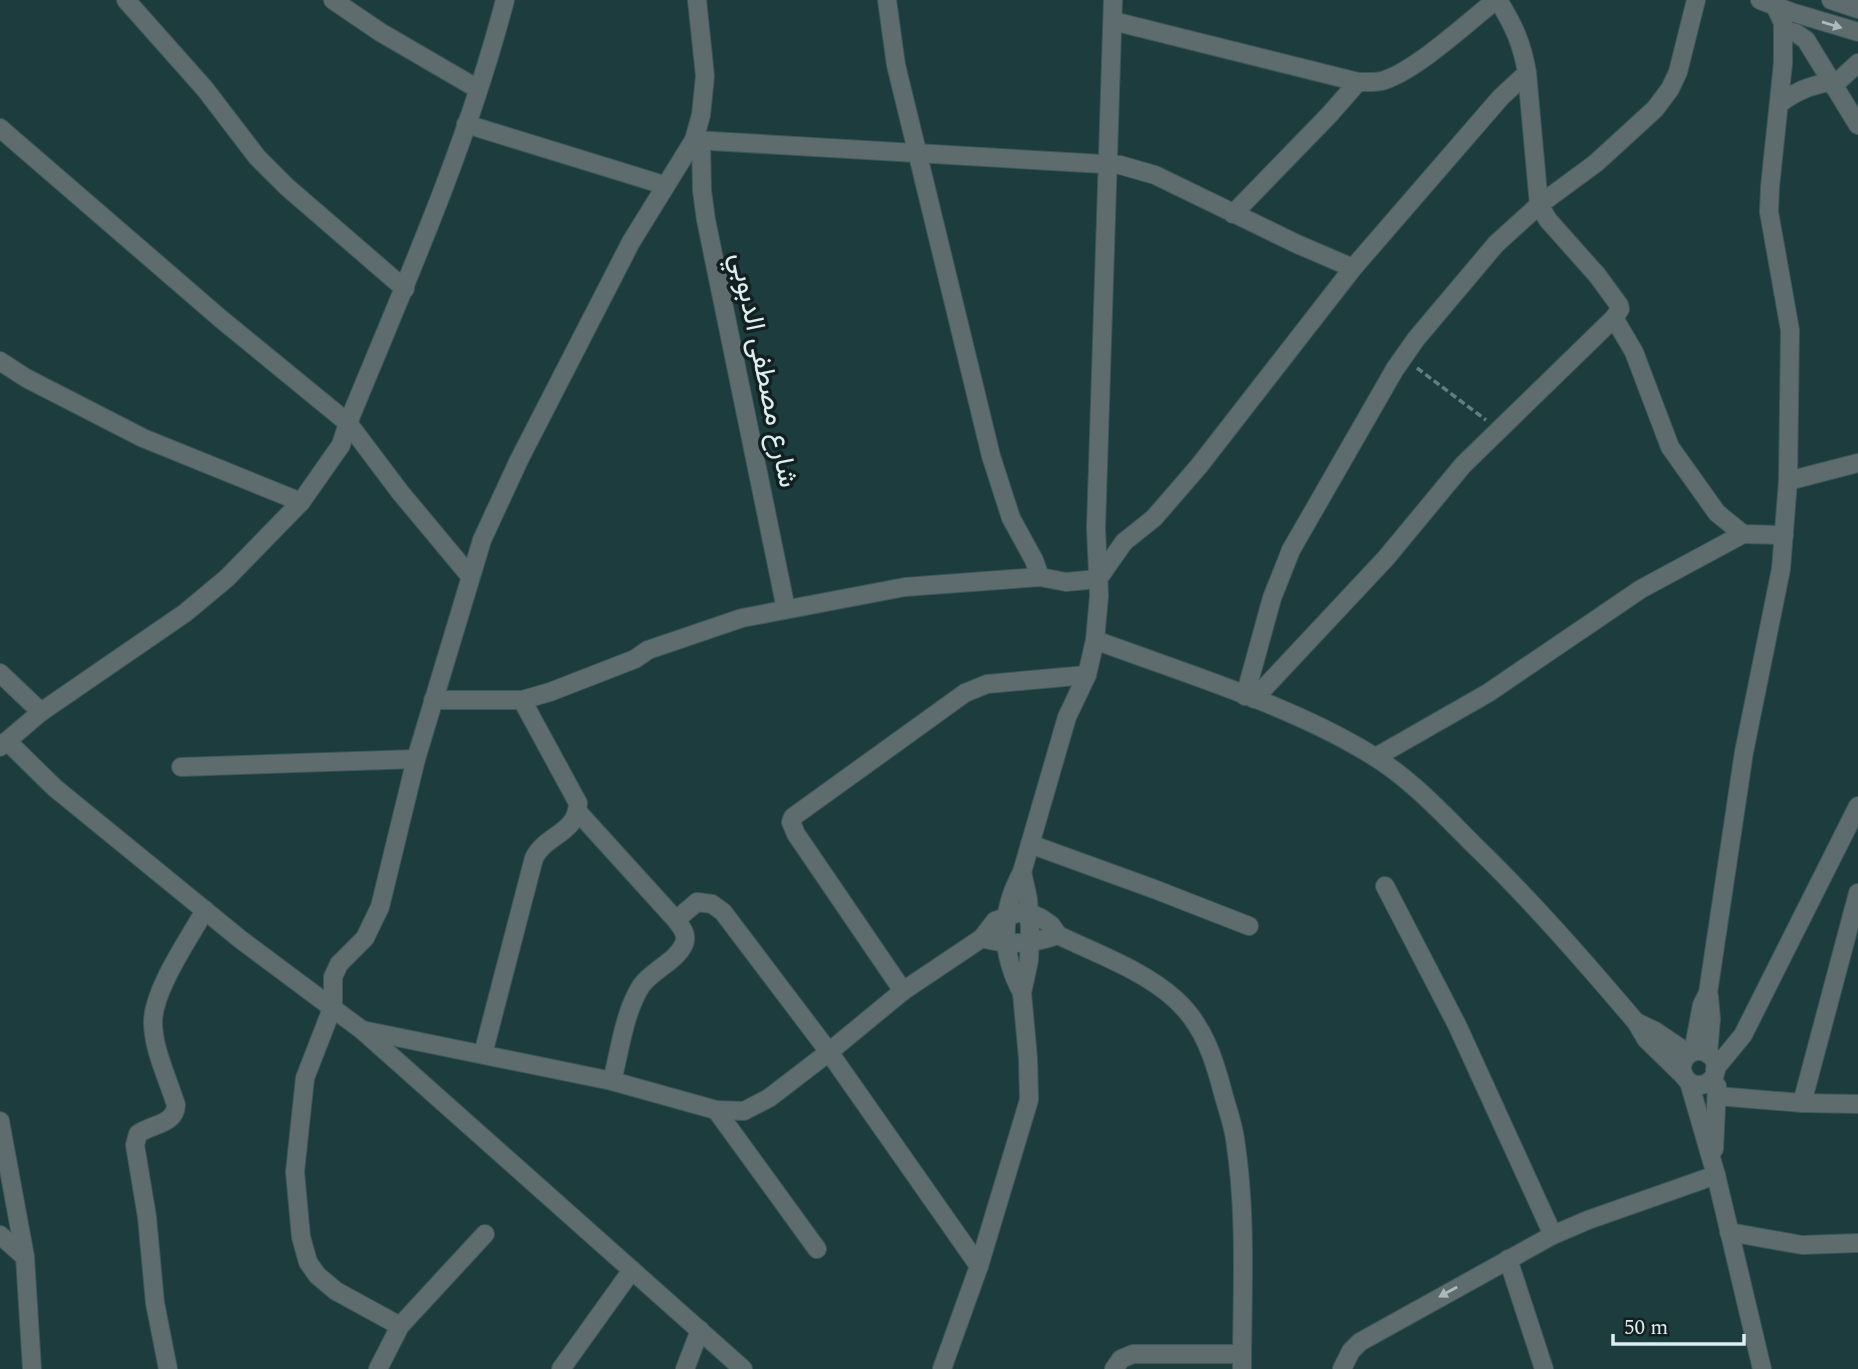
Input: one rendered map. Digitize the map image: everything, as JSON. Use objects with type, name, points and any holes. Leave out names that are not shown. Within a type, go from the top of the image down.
[{"type":"street","points":[[126,0],[205,89],[241,137],[272,172],[405,289]]},
{"type":"street","points":[[332,0],[380,32],[478,89]]},
{"type":"street","points":[[505,0],[466,124],[405,289],[341,445],[300,502],[227,578],[210,593],[41,712],[3,744],[240,939],[362,1030],[743,1369]]},
{"type":"street","points":[[400,1326],[325,1283],[308,1262],[301,1237],[295,1172],[305,1078],[333,1006],[333,977],[339,964],[365,938],[380,907],[416,759],[482,540],[519,460],[631,242],[664,185],[697,141],[705,76],[696,0]]},
{"type":"street","points":[[887,0],[896,65],[990,456],[1007,507],[1040,577]]},
{"type":"street","points":[[1022,993],[1014,977],[1005,943],[1006,916],[1012,893],[1022,872],[1067,717],[1087,675],[1099,606],[1096,528],[1113,0]]},
{"type":"street","points":[[1113,21],[1358,82],[1384,80],[1400,73],[1497,0],[1517,31],[1523,48],[1539,205],[1548,220],[1597,275],[1620,309],[1614,318],[1463,465],[1386,558],[1249,698]]},
{"type":"street","points":[[1249,698],[1272,598],[1291,550],[1403,357],[1484,257],[1539,205],[1596,163],[1654,109],[1670,89],[1678,72],[1696,0]]},
{"type":"street","points":[[1831,0],[1858,9]]},
{"type":"street","points":[[1779,10],[1858,32]]},
{"type":"street","points":[[1779,10],[1796,33],[1806,40],[1858,125]]},
{"type":"street","points":[[1095,640],[1249,698],[1328,731],[1376,757],[1421,792],[1494,863],[1559,932],[1636,1022],[1646,1039],[1687,1080],[1703,1084],[1705,1060],[1702,1005],[1708,993],[1744,752],[1782,569],[1788,481],[1790,330],[1769,212],[1779,104],[1779,10]]},
{"type":"street","points":[[1779,104],[1809,86],[1831,84],[1858,63]]},
{"type":"street","points":[[433,700],[522,700],[635,659],[648,650],[742,618],[905,587],[1040,577],[1066,582],[1098,579],[1124,542],[1154,518],[1199,466],[1353,268],[1501,97],[1527,74]]},
{"type":"street","points":[[1233,214],[1358,82]]},
{"type":"street","points":[[466,124],[664,185]]},
{"type":"street","points":[[0,128],[128,240],[348,423],[400,492],[470,576]]},
{"type":"street","points":[[697,141],[1109,164],[1135,168],[1353,268]]},
{"type":"street","name":"شارع مصطفى الدبوبي","points":[[697,141],[706,220],[786,609]]},
{"type":"street","points":[[1614,318],[1634,352],[1670,447],[1717,513],[1743,534]]},
{"type":"street","points":[[0,361],[26,379],[143,438],[300,502]]},
{"type":"street","points":[[1788,481],[1858,463]]},
{"type":"street","points":[[1376,757],[1488,693],[1641,589],[1743,534],[1784,536]]},
{"type":"street","points":[[0,673],[41,712]]},
{"type":"street","points":[[903,991],[796,834],[791,822],[793,817],[943,708],[977,687],[1087,675]]},
{"type":"street","points":[[483,1054],[534,858],[544,846],[571,825],[578,812],[578,803],[522,700]]},
{"type":"street","points":[[181,767],[416,759]]},
{"type":"street","points":[[1762,1369],[1715,1169],[1682,1068],[1705,1060],[1743,1035],[1746,1024],[1791,942],[1858,806]]},
{"type":"street","points":[[578,812],[676,919],[686,937],[684,945],[675,956],[642,985],[629,1014],[612,1081]]},
{"type":"street","points":[[1030,844],[1249,926]]},
{"type":"street","points":[[942,1369],[979,1266],[1029,1100],[1022,993],[1030,944],[1030,913],[1022,872]]},
{"type":"street","points":[[1385,886],[1457,1025],[1553,1236]]},
{"type":"street","points":[[1802,1103],[1858,893]]},
{"type":"street","points":[[676,919],[697,902],[712,904],[723,912],[829,1052],[979,1266]]},
{"type":"street","points":[[167,1369],[155,1303],[147,1217],[135,1145],[138,1134],[169,1120],[176,1112],[177,1105],[158,1046],[153,1020],[160,992],[205,910]]},
{"type":"street","points":[[362,1030],[612,1081],[716,1110],[744,1111],[756,1106],[829,1052],[903,991],[982,938],[995,921],[1017,913],[1030,913],[1051,925],[1058,935],[1148,979],[1182,1007],[1206,1040],[1216,1064],[1235,1137],[1243,1239],[1242,1362],[1133,1354],[1121,1359],[1114,1369]]},
{"type":"street","points":[[982,938],[1005,943],[1030,944],[1058,935]]},
{"type":"street","points":[[1636,1022],[1705,1060],[1717,1096],[1715,1169]]},
{"type":"street","points":[[1717,1096],[1802,1103],[1858,1104]]},
{"type":"street","points":[[716,1110],[817,1249]]},
{"type":"street","points":[[0,1121],[25,1257],[32,1369]]},
{"type":"street","points":[[1342,1369],[1351,1351],[1360,1342],[1508,1259],[1588,1220],[1715,1169]]},
{"type":"street","points":[[1729,1233],[1802,1245],[1858,1242]]},
{"type":"street","points":[[378,1369],[400,1326],[485,1234]]},
{"type":"street","points":[[0,1235],[25,1257]]},
{"type":"street","points":[[1508,1259],[1544,1369]]},
{"type":"street","points":[[561,1369],[632,1270]]},
{"type":"street","points":[[685,1369],[700,1331]]},
{"type":"path","points":[[1403,357],[1499,429]]}]
